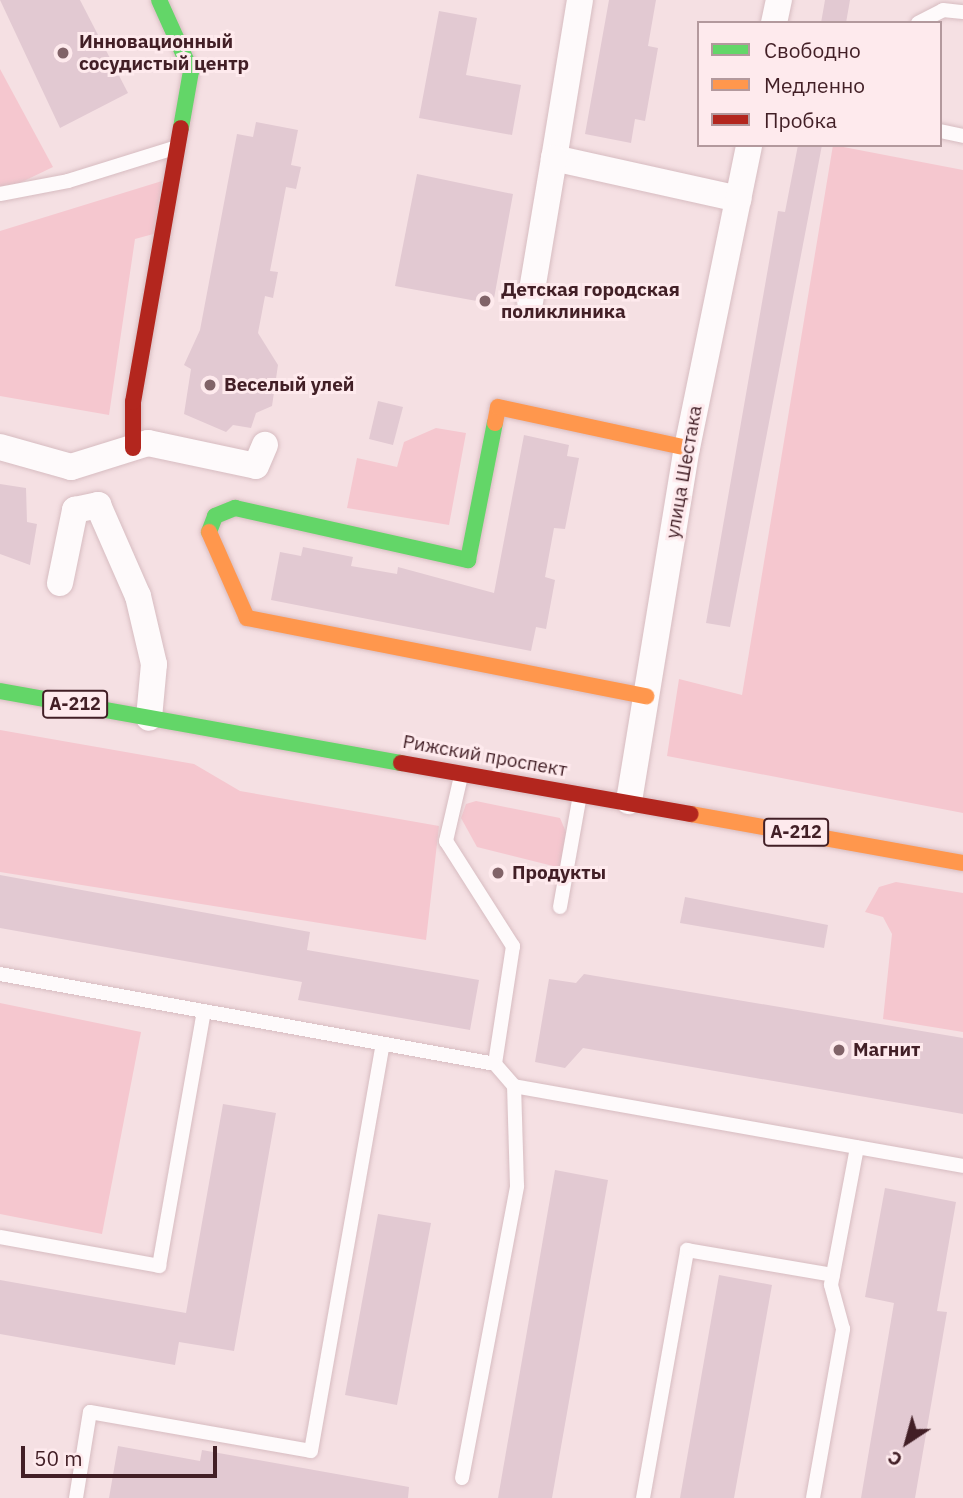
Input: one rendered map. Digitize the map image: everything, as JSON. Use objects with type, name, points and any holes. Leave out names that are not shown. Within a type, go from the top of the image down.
[{"type":"main road","points":[[133,448],[134,402],[191,71],[159,0]]},
{"type":"main road","points":[[646,696],[247,618],[208,535],[215,516],[234,508],[468,560],[498,407],[687,448]]},
{"type":"main road","name":"Рижский проспект","points":[[0,691],[461,774],[629,801],[963,863]]},
{"type":"street","points":[[530,302],[580,0]]},
{"type":"street","points":[[774,21],[779,0]]},
{"type":"street","name":"улица Шестака","points":[[629,801],[687,448],[749,147]]},
{"type":"street","points":[[554,158],[738,199]]},
{"type":"street","points":[[0,447],[71,467],[148,443],[256,466],[265,445]]},
{"type":"street","points":[[60,583],[75,510],[98,505],[138,596],[154,664],[149,718]]},
{"type":"lane","points":[[922,21],[943,10],[963,12]]},
{"type":"lane","points":[[942,131],[963,136]]},
{"type":"lane","points":[[0,194],[68,181],[179,146]]},
{"type":"lane","points":[[461,774],[446,841],[513,946],[495,1064]]},
{"type":"lane","points":[[560,907],[580,793]]},
{"type":"lane","points":[[0,974],[495,1064],[514,1086],[517,1186],[462,1478]]},
{"type":"lane","points":[[0,1237],[159,1266],[204,1012]]},
{"type":"lane","points":[[76,1498],[90,1412],[311,1451],[383,1044]]},
{"type":"lane","points":[[514,1086],[963,1166]]},
{"type":"lane","points":[[813,1498],[843,1329],[832,1275],[857,1147]]},
{"type":"lane","points":[[643,1498],[687,1250],[832,1275]]},
{"type":"shaded area","points":[[0,69],[53,167],[1,192],[0,191]]},
{"type":"shaded area","points":[[833,147],[963,170],[963,813],[667,756],[679,679],[742,695]]},
{"type":"shaded area","points":[[162,181],[157,233],[135,239],[109,415],[0,396],[0,231]]},
{"type":"shaded area","points":[[436,428],[466,433],[449,525],[347,508],[357,458],[397,467],[404,442]]},
{"type":"shaded area","points":[[0,730],[194,764],[240,791],[439,826],[426,940],[0,872]]},
{"type":"shaded area","points":[[476,801],[560,818],[566,832],[561,868],[477,847],[461,818],[466,804]]},
{"type":"shaded area","points":[[896,882],[963,893],[963,1032],[883,1019],[892,934],[883,917],[865,912],[879,887]]},
{"type":"shaded area","points":[[0,1003],[141,1032],[102,1234],[0,1214]]},
{"type":"building","points":[[0,0],[80,0],[128,93],[60,128]]},
{"type":"building","points":[[609,0],[656,0],[648,46],[658,48],[645,121],[635,119],[631,143],[585,134]]},
{"type":"building","points":[[825,0],[850,0],[846,21],[821,21]]},
{"type":"building","points":[[439,11],[477,18],[466,75],[521,85],[512,135],[419,118]]},
{"type":"building","points":[[256,122],[298,130],[291,165],[301,167],[296,189],[286,187],[270,271],[278,272],[273,298],[265,296],[258,333],[278,365],[272,406],[256,413],[251,428],[233,425],[226,432],[184,414],[191,369],[184,365],[200,330],[237,134],[253,137]]},
{"type":"building","points":[[798,147],[822,147],[730,627],[706,623],[778,211],[785,212]]},
{"type":"building","points":[[417,174],[513,194],[493,304],[395,286]]},
{"type":"building","points":[[378,401],[403,407],[393,445],[369,439]]},
{"type":"building","points":[[524,435],[569,445],[567,456],[579,458],[565,529],[554,528],[545,577],[555,580],[546,629],[536,627],[531,651],[271,600],[280,552],[301,556],[303,547],[353,557],[351,566],[397,574],[398,567],[494,593]]},
{"type":"building","points":[[0,484],[26,488],[27,522],[37,524],[30,565],[0,554]]},
{"type":"building","points":[[0,875],[310,932],[307,950],[479,980],[470,1030],[298,1000],[302,982],[0,928]]},
{"type":"building","points":[[685,897],[828,925],[824,948],[680,923]]},
{"type":"building","points":[[584,974],[963,1038],[963,1114],[583,1048],[565,1068],[535,1062],[549,979],[576,983]]},
{"type":"building","points":[[223,1104],[276,1113],[234,1351],[179,1342],[175,1365],[0,1334],[0,1280],[186,1313]]},
{"type":"building","points":[[555,1170],[608,1180],[552,1498],[498,1498]]},
{"type":"building","points":[[885,1188],[956,1202],[937,1311],[947,1312],[915,1498],[861,1498],[894,1303],[865,1297]]},
{"type":"building","points":[[378,1214],[431,1223],[397,1405],[345,1395]]},
{"type":"building","points":[[719,1275],[772,1285],[734,1498],[680,1498]]},
{"type":"building","points":[[118,1446],[200,1461],[202,1450],[409,1487],[408,1498],[109,1498]]},
{"type":"traffic: fast","points":[[159,0],[191,71],[181,128]]},
{"type":"traffic: fast","points":[[209,532],[215,516],[235,508],[468,560],[495,423]]},
{"type":"traffic: fast","points":[[0,691],[401,763]]},
{"type":"traffic: slow","points":[[495,423],[498,407],[687,448]]},
{"type":"traffic: slow","points":[[209,532],[247,618],[646,696]]},
{"type":"traffic: slow","points":[[691,814],[963,863]]},
{"type":"traffic: jam","points":[[133,448],[133,402],[181,128]]},
{"type":"traffic: jam","points":[[401,763],[691,814]]},
{"type":"place","name":"Инновационный сосудистый центр","points":[[63,53]]},
{"type":"place","name":"Детская городская поликлиника","points":[[485,301]]},
{"type":"place","name":"Веселый улей","points":[[210,385]]},
{"type":"place","name":"Продукты","points":[[498,873]]},
{"type":"place","name":"Магнит","points":[[839,1050]]}]
